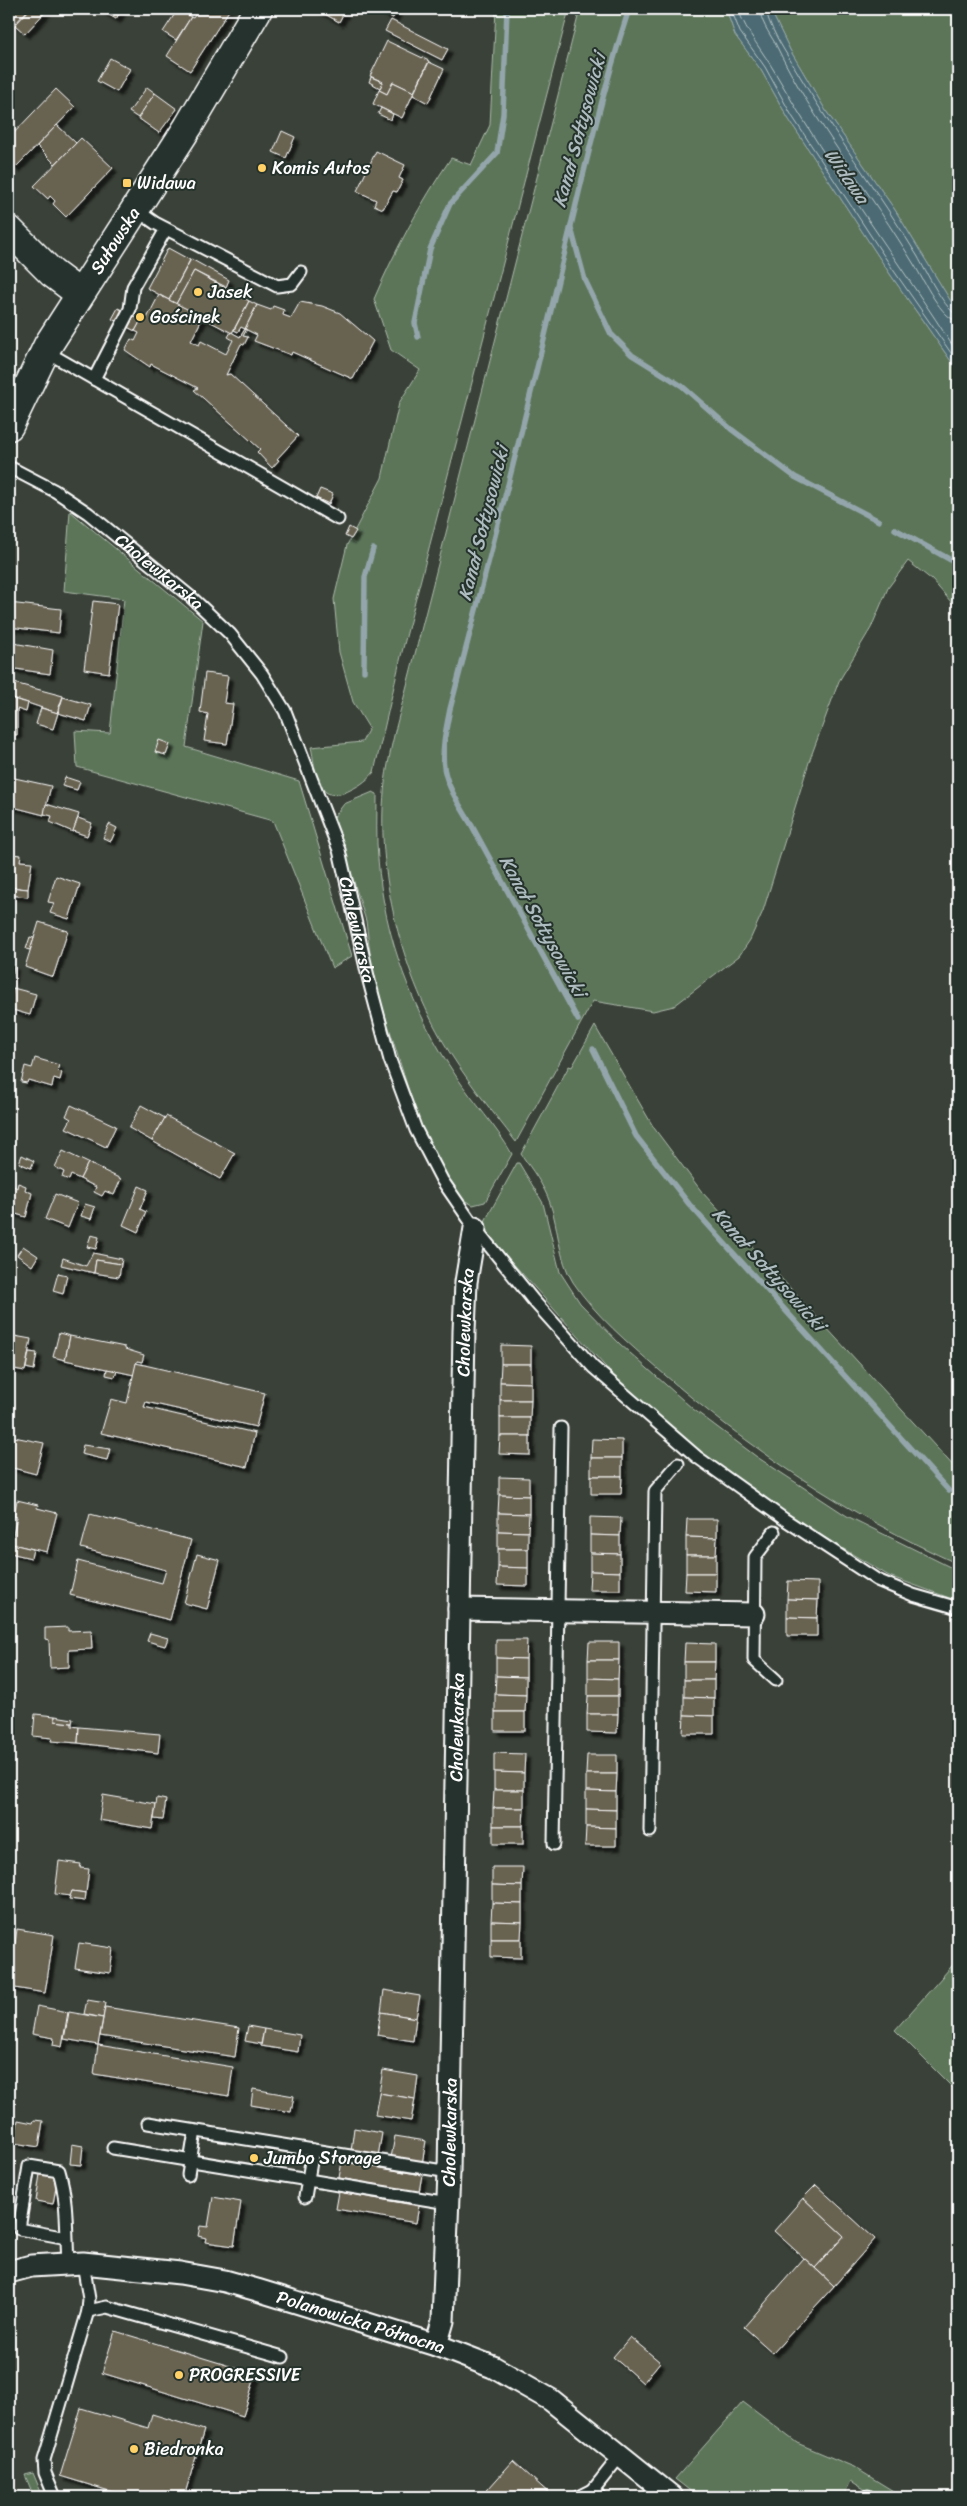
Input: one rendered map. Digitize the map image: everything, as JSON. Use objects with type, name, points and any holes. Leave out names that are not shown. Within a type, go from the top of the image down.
[{"type":"main road","name":"Sułowska","points":[[9,426],[45,351],[188,127],[256,10]]},
{"type":"main road","points":[[9,230],[52,273],[80,294]]},
{"type":"street","name":"Cholewkarska","points":[[436,2345],[443,2321],[448,2203],[466,1302],[470,1248],[475,1228]]},
{"type":"street","points":[[460,1609],[754,1614]]},
{"type":"street","name":"Polanowicka Północna","points":[[9,2272],[30,2266],[76,2263],[180,2273],[225,2281],[436,2345],[493,2367],[551,2400],[672,2497]]},
{"type":"lane","points":[[135,209],[166,229],[277,286],[292,284],[301,272]]},
{"type":"lane","points":[[94,379],[130,309],[133,288],[166,229]]},
{"type":"lane","points":[[45,351],[338,519]]},
{"type":"lane","name":"Cholewkarska","points":[[9,467],[55,491],[88,513],[192,598],[230,634],[262,674],[286,711],[339,850],[369,981],[390,1060],[416,1130],[442,1180],[475,1228]]},
{"type":"lane","points":[[475,1228],[533,1300],[593,1366],[697,1457],[784,1519],[877,1580],[913,1595],[958,1608]]},
{"type":"lane","points":[[554,1844],[562,1428]]},
{"type":"lane","points":[[650,1831],[655,1491],[678,1464]]},
{"type":"lane","points":[[774,1532],[754,1557],[754,1660],[776,1680]]},
{"type":"lane","points":[[148,2123],[449,2172]]},
{"type":"lane","points":[[188,2175],[196,2131]]},
{"type":"lane","points":[[113,2148],[448,2203]]},
{"type":"lane","points":[[305,2197],[313,2150]]},
{"type":"lane","points":[[55,2497],[45,2474],[44,2460],[88,2311],[89,2300],[67,2238],[64,2188],[59,2171],[29,2166],[19,2229],[67,2238]]},
{"type":"lane","points":[[88,2311],[107,2307],[283,2357]]},
{"type":"lane","points":[[579,2497],[597,2494],[620,2456]]},
{"type":"green space","points":[[496,9],[569,9],[402,652],[374,772],[361,784],[336,795],[328,793],[319,782],[311,747],[362,742],[369,728],[353,702],[339,652],[334,599],[347,545],[382,478],[399,403],[420,370],[391,350],[374,299],[409,227],[451,158],[471,165],[490,125]]},
{"type":"green space","points":[[580,9],[726,9],[735,35],[761,70],[788,118],[890,274],[958,371],[958,610],[932,580],[908,561],[888,588],[871,628],[839,681],[810,759],[763,911],[750,940],[739,956],[674,1006],[653,1011],[593,1001],[516,1142],[449,1052],[425,1008],[412,975],[400,940],[386,869],[383,833],[384,798],[395,730]]},
{"type":"green space","points":[[770,9],[958,9],[958,313],[895,210],[826,111],[790,50]]},
{"type":"green space","points":[[70,511],[203,621],[186,747],[299,781],[352,956],[332,968],[273,821],[77,767],[75,731],[110,733],[124,599],[64,591]]},
{"type":"green space","points":[[373,792],[377,794],[377,843],[381,888],[394,945],[403,973],[414,1000],[441,1052],[512,1154],[485,1202],[473,1205],[462,1199],[446,1175],[419,1123],[373,977],[366,921],[334,817],[344,804]]},
{"type":"green space","points":[[595,1026],[654,1128],[702,1192],[958,1471],[958,1564],[917,1545],[838,1502],[800,1478],[727,1426],[612,1328],[591,1306],[573,1282],[564,1263],[553,1213],[547,1196],[521,1154],[569,1066],[572,1067]]},
{"type":"green space","points":[[517,1163],[519,1163],[543,1203],[560,1272],[580,1303],[620,1344],[693,1409],[757,1457],[847,1516],[958,1571],[958,1601],[889,1576],[790,1517],[683,1438],[628,1392],[485,1232],[485,1221]]},
{"type":"green space","points":[[958,1959],[958,2093],[895,2030]]},
{"type":"green space","points":[[743,2402],[797,2443],[854,2467],[903,2497],[877,2497],[851,2481],[843,2497],[698,2497],[675,2479]]},
{"type":"green space","points":[[33,2473],[43,2497],[34,2497],[25,2475]]},
{"type":"water","points":[[726,9],[770,9],[790,50],[826,111],[895,210],[958,313],[958,371],[890,274],[788,118],[761,70],[735,35]]},
{"type":"building","points":[[9,9],[25,9],[27,11],[14,25],[9,19]]},
{"type":"building","points":[[30,9],[48,9],[25,34],[15,25]]},
{"type":"building","points":[[99,9],[122,9],[116,19]]},
{"type":"building","points":[[178,9],[191,17],[176,40],[163,32]]},
{"type":"building","points":[[199,9],[230,9],[190,71],[167,56],[191,17],[193,18]]},
{"type":"building","points":[[315,9],[326,9],[323,13]]},
{"type":"building","points":[[326,9],[346,9],[339,22],[323,13]]},
{"type":"building","points":[[376,9],[398,9],[393,18]]},
{"type":"building","points":[[391,20],[448,49],[442,60],[385,31]]},
{"type":"building","points":[[387,41],[429,61],[414,92],[393,82],[387,94],[379,90],[383,82],[370,76]]},
{"type":"building","points":[[110,58],[130,69],[117,92],[97,81]]},
{"type":"building","points":[[429,62],[444,69],[428,103],[413,95]]},
{"type":"building","points":[[371,77],[383,82],[380,88],[369,82]]},
{"type":"building","points":[[393,82],[414,92],[402,118],[373,104],[379,90],[387,94]]},
{"type":"building","points":[[147,87],[155,93],[138,118],[129,112]]},
{"type":"building","points":[[56,89],[75,107],[15,168],[9,162],[9,138]]},
{"type":"building","points":[[155,93],[177,109],[159,133],[138,118]]},
{"type":"building","points":[[381,108],[393,114],[391,120],[378,114]]},
{"type":"building","points":[[57,125],[76,143],[55,164],[37,146]]},
{"type":"building","points":[[282,131],[295,137],[286,158],[273,152]]},
{"type":"building","points":[[81,138],[113,168],[66,217],[53,204],[55,201],[50,196],[48,199],[34,186]]},
{"type":"building","points":[[376,151],[405,165],[399,178],[403,180],[397,192],[393,191],[383,209],[374,205],[376,200],[357,191]]},
{"type":"building","points":[[168,248],[190,260],[169,300],[147,288]]},
{"type":"building","points":[[191,259],[229,280],[226,287],[194,271],[176,304],[169,300]]},
{"type":"building","points":[[194,271],[249,301],[232,333],[176,304]]},
{"type":"building","points":[[159,295],[203,317],[191,341],[199,345],[201,341],[226,354],[233,340],[228,337],[231,332],[240,337],[245,329],[247,329],[243,336],[248,337],[244,345],[241,344],[226,375],[230,374],[298,436],[277,459],[279,460],[272,468],[257,452],[260,449],[194,390],[198,388],[151,364],[150,367],[125,350],[131,339],[135,341],[139,333],[135,331],[141,320],[145,322]]},
{"type":"building","points":[[249,301],[257,305],[245,329],[241,327],[238,332],[234,330]]},
{"type":"building","points":[[300,302],[322,306],[340,313],[373,341],[353,379],[292,352],[291,355],[254,341],[257,335],[245,329],[257,305],[271,310],[273,306],[284,310],[283,315],[291,318]]},
{"type":"building","points":[[118,308],[141,320],[135,331],[112,319]]},
{"type":"building","points":[[320,489],[333,494],[329,504],[316,498]]},
{"type":"building","points":[[349,527],[356,531],[351,539],[345,536]]},
{"type":"building","points":[[93,601],[118,604],[109,673],[84,669]]},
{"type":"building","points":[[9,603],[61,609],[59,633],[9,627]]},
{"type":"building","points":[[13,643],[53,650],[50,674],[9,668]]},
{"type":"building","points":[[205,673],[228,676],[224,703],[233,704],[227,744],[204,741],[208,714],[200,712]]},
{"type":"building","points":[[14,683],[63,696],[57,713],[10,697]]},
{"type":"building","points":[[63,697],[91,705],[86,721],[58,713]]},
{"type":"building","points":[[9,698],[28,703],[26,712],[17,709],[17,735],[9,734]]},
{"type":"building","points":[[41,708],[58,713],[53,729],[36,724]]},
{"type":"building","points":[[159,740],[170,744],[166,755],[155,752]]},
{"type":"building","points":[[10,777],[51,786],[44,815],[9,806]]},
{"type":"building","points":[[65,777],[80,782],[77,790],[62,786]]},
{"type":"building","points":[[46,804],[79,814],[73,832],[50,822],[52,816],[44,814]]},
{"type":"building","points":[[78,818],[92,823],[87,836],[73,831]]},
{"type":"building","points":[[109,824],[117,828],[111,841],[103,838]]},
{"type":"building","points":[[12,854],[21,855],[20,861],[32,862],[28,889],[9,887],[9,860],[12,860]]},
{"type":"building","points":[[56,876],[80,884],[69,919],[50,913],[54,903],[48,902]]},
{"type":"building","points":[[9,887],[28,889],[28,897],[9,895]]},
{"type":"building","points":[[39,922],[68,931],[53,977],[25,967]]},
{"type":"building","points":[[30,937],[34,938],[30,950],[26,949]]},
{"type":"building","points":[[9,965],[14,966],[11,982],[9,981]]},
{"type":"building","points":[[13,988],[36,994],[30,1015],[9,1009]]},
{"type":"building","points":[[35,1058],[59,1065],[57,1071],[62,1072],[60,1080],[54,1078],[52,1087],[28,1080],[27,1083],[21,1082],[25,1066],[32,1068]]},
{"type":"building","points":[[71,1105],[116,1126],[106,1147],[66,1128],[71,1119],[66,1116]]},
{"type":"building","points":[[141,1105],[165,1118],[152,1141],[129,1128]]},
{"type":"building","points":[[166,1116],[235,1153],[220,1179],[152,1141]]},
{"type":"building","points":[[63,1151],[88,1163],[80,1179],[71,1175],[69,1180],[62,1177],[64,1172],[55,1167]]},
{"type":"building","points":[[22,1155],[34,1161],[31,1168],[19,1163]]},
{"type":"building","points":[[88,1163],[121,1179],[114,1195],[105,1191],[102,1196],[94,1192],[96,1187],[80,1179]]},
{"type":"building","points":[[9,1183],[17,1188],[18,1183],[26,1186],[25,1190],[32,1193],[26,1217],[9,1212]]},
{"type":"building","points":[[139,1186],[148,1190],[140,1209],[146,1212],[138,1232],[123,1225]]},
{"type":"building","points":[[55,1194],[78,1203],[68,1228],[45,1219]]},
{"type":"building","points":[[85,1204],[95,1207],[91,1219],[81,1216]]},
{"type":"building","points":[[91,1235],[99,1237],[96,1249],[87,1247]]},
{"type":"building","points":[[23,1246],[38,1256],[32,1266],[17,1255]]},
{"type":"building","points":[[93,1253],[122,1259],[121,1264],[96,1260],[94,1273],[61,1265],[63,1258],[86,1266]]},
{"type":"building","points":[[96,1260],[121,1264],[119,1277],[94,1273]]},
{"type":"building","points":[[58,1273],[67,1275],[63,1294],[53,1291]]},
{"type":"building","points":[[59,1333],[70,1336],[65,1360],[53,1357]]},
{"type":"building","points":[[9,1335],[31,1339],[25,1371],[9,1368]]},
{"type":"building","points":[[70,1336],[125,1347],[125,1349],[144,1355],[142,1362],[137,1361],[134,1375],[65,1360]]},
{"type":"building","points":[[501,1345],[531,1346],[531,1364],[501,1364]]},
{"type":"building","points":[[29,1352],[37,1353],[34,1370],[26,1368]]},
{"type":"building","points":[[136,1363],[265,1393],[256,1427],[146,1402],[144,1407],[255,1433],[247,1467],[101,1433],[111,1399],[127,1403]]},
{"type":"building","points":[[501,1364],[531,1364],[531,1383],[500,1382]]},
{"type":"building","points":[[107,1369],[117,1371],[115,1377],[106,1375]]},
{"type":"building","points":[[500,1382],[531,1383],[531,1400],[500,1400]]},
{"type":"building","points":[[500,1400],[531,1400],[530,1418],[500,1418]]},
{"type":"building","points":[[500,1418],[530,1418],[530,1436],[500,1436]]},
{"type":"building","points":[[9,1436],[44,1443],[36,1474],[9,1467]]},
{"type":"building","points":[[500,1436],[530,1436],[530,1455],[499,1454]]},
{"type":"building","points":[[592,1439],[622,1440],[622,1458],[591,1458]]},
{"type":"building","points":[[83,1445],[110,1449],[107,1460],[81,1454]]},
{"type":"building","points":[[591,1458],[622,1458],[622,1476],[591,1476]]},
{"type":"building","points":[[591,1476],[622,1476],[621,1494],[591,1494]]},
{"type":"building","points":[[499,1477],[529,1478],[529,1496],[499,1495]]},
{"type":"building","points":[[499,1495],[529,1496],[529,1514],[498,1513]]},
{"type":"building","points":[[17,1500],[38,1505],[37,1508],[57,1513],[47,1552],[11,1544],[17,1517],[14,1516]]},
{"type":"building","points":[[498,1513],[529,1514],[528,1532],[498,1531]]},
{"type":"building","points":[[90,1514],[191,1540],[170,1620],[70,1595],[78,1561],[162,1583],[166,1570],[81,1548]]},
{"type":"building","points":[[590,1517],[621,1518],[620,1536],[590,1535]]},
{"type":"building","points":[[687,1519],[717,1519],[717,1538],[686,1537]]},
{"type":"building","points":[[498,1531],[528,1532],[528,1549],[498,1549]]},
{"type":"building","points":[[590,1535],[620,1536],[620,1554],[590,1553]]},
{"type":"building","points":[[686,1537],[717,1538],[716,1555],[686,1555]]},
{"type":"building","points":[[12,1544],[33,1549],[31,1558],[10,1553]]},
{"type":"building","points":[[498,1549],[528,1549],[528,1568],[498,1567]]},
{"type":"building","points":[[590,1553],[620,1554],[620,1572],[590,1571]]},
{"type":"building","points":[[197,1554],[220,1560],[207,1609],[184,1603]]},
{"type":"building","points":[[686,1555],[716,1555],[716,1573],[686,1573]]},
{"type":"building","points":[[498,1567],[528,1568],[528,1586],[497,1585]]},
{"type":"building","points":[[590,1571],[620,1572],[620,1590],[589,1590]]},
{"type":"building","points":[[686,1573],[716,1573],[716,1592],[685,1591]]},
{"type":"building","points":[[788,1581],[818,1582],[818,1600],[787,1599]]},
{"type":"building","points":[[787,1599],[818,1600],[817,1618],[787,1617]]},
{"type":"building","points":[[787,1617],[817,1618],[817,1636],[787,1636]]},
{"type":"building","points":[[68,1627],[68,1631],[91,1630],[92,1649],[69,1650],[69,1667],[50,1668],[49,1640],[45,1639],[45,1628]]},
{"type":"building","points":[[150,1633],[168,1638],[165,1646],[147,1641]]},
{"type":"building","points":[[496,1640],[527,1640],[526,1659],[496,1658]]},
{"type":"building","points":[[589,1642],[619,1642],[619,1660],[588,1660]]},
{"type":"building","points":[[685,1643],[715,1644],[715,1662],[684,1662]]},
{"type":"building","points":[[496,1658],[526,1659],[526,1677],[496,1676]]},
{"type":"building","points":[[588,1660],[619,1660],[618,1679],[588,1678]]},
{"type":"building","points":[[684,1662],[715,1662],[714,1680],[684,1680]]},
{"type":"building","points":[[496,1676],[526,1677],[526,1695],[495,1694]]},
{"type":"building","points":[[588,1678],[618,1679],[618,1696],[588,1696]]},
{"type":"building","points":[[684,1680],[714,1680],[714,1698],[684,1697]]},
{"type":"building","points":[[495,1694],[526,1695],[525,1712],[495,1712]]},
{"type":"building","points":[[588,1696],[618,1696],[618,1714],[587,1714]]},
{"type":"building","points":[[684,1697],[714,1698],[714,1716],[684,1715]]},
{"type":"building","points":[[495,1712],[525,1712],[525,1731],[495,1731]]},
{"type":"building","points":[[35,1714],[55,1716],[55,1721],[72,1723],[72,1726],[79,1727],[78,1743],[51,1741],[52,1738],[33,1736]]},
{"type":"building","points":[[587,1714],[618,1714],[617,1733],[587,1732]]},
{"type":"building","points":[[684,1715],[714,1716],[714,1734],[683,1734]]},
{"type":"building","points":[[55,1716],[73,1719],[72,1723],[55,1721]]},
{"type":"building","points":[[79,1727],[160,1734],[158,1753],[78,1743]]},
{"type":"building","points":[[494,1753],[525,1754],[524,1773],[494,1772]]},
{"type":"building","points":[[587,1755],[617,1755],[617,1774],[586,1774]]},
{"type":"building","points":[[494,1772],[524,1773],[524,1790],[494,1790]]},
{"type":"building","points":[[586,1774],[617,1774],[616,1792],[586,1791]]},
{"type":"building","points":[[494,1790],[524,1790],[524,1808],[493,1808]]},
{"type":"building","points":[[586,1791],[616,1792],[616,1810],[586,1809]]},
{"type":"building","points":[[103,1795],[156,1804],[152,1829],[99,1820]]},
{"type":"building","points":[[157,1798],[166,1800],[163,1820],[154,1819]]},
{"type":"building","points":[[493,1808],[524,1808],[523,1826],[493,1826]]},
{"type":"building","points":[[586,1809],[616,1810],[616,1828],[586,1827]]},
{"type":"building","points":[[493,1826],[523,1826],[523,1844],[493,1844]]},
{"type":"building","points":[[586,1827],[616,1828],[616,1846],[585,1846]]},
{"type":"building","points":[[59,1861],[81,1864],[80,1868],[89,1869],[86,1893],[72,1891],[71,1896],[55,1894]]},
{"type":"building","points":[[492,1867],[523,1867],[522,1886],[492,1885]]},
{"type":"building","points":[[492,1885],[522,1886],[522,1904],[492,1903]]},
{"type":"building","points":[[72,1891],[86,1893],[85,1901],[69,1899]]},
{"type":"building","points":[[492,1903],[522,1904],[522,1922],[491,1921]]},
{"type":"building","points":[[491,1921],[522,1922],[521,1939],[491,1939]]},
{"type":"building","points":[[17,1929],[54,1935],[45,1993],[9,1987]]},
{"type":"building","points":[[491,1939],[521,1939],[521,1958],[491,1957]]},
{"type":"building","points":[[79,1943],[113,1948],[110,1973],[75,1968]]},
{"type":"building","points":[[384,1990],[420,1996],[416,2018],[381,2012]]},
{"type":"building","points":[[87,2000],[106,2003],[103,2018],[84,2014]]},
{"type":"building","points":[[37,2006],[68,2012],[62,2047],[53,2045],[54,2038],[32,2034]]},
{"type":"building","points":[[105,2007],[239,2028],[235,2057],[100,2036]]},
{"type":"building","points":[[69,2012],[103,2018],[98,2045],[64,2039]]},
{"type":"building","points":[[381,2012],[416,2018],[413,2041],[377,2035]]},
{"type":"building","points":[[248,2026],[264,2029],[261,2044],[245,2041]]},
{"type":"building","points":[[264,2029],[300,2035],[298,2052],[261,2046]]},
{"type":"building","points":[[98,2045],[233,2067],[229,2096],[94,2074]]},
{"type":"building","points":[[383,2070],[418,2076],[415,2099],[379,2093]]},
{"type":"building","points":[[253,2089],[294,2096],[291,2112],[251,2105]]},
{"type":"building","points":[[379,2093],[415,2099],[411,2121],[375,2115]]},
{"type":"building","points":[[18,2120],[33,2123],[34,2120],[43,2121],[39,2147],[14,2143]]},
{"type":"building","points":[[354,2128],[382,2133],[378,2156],[351,2151]]},
{"type":"building","points":[[395,2136],[426,2141],[422,2164],[391,2158]]},
{"type":"building","points":[[72,2144],[83,2146],[81,2165],[70,2164]]},
{"type":"building","points":[[342,2161],[422,2175],[419,2192],[339,2178]]},
{"type":"building","points":[[40,2174],[58,2176],[53,2204],[36,2201]]},
{"type":"building","points":[[816,2185],[875,2239],[834,2286],[815,2268],[844,2236],[803,2198]]},
{"type":"building","points":[[339,2192],[419,2206],[416,2223],[336,2209]]},
{"type":"building","points":[[213,2197],[241,2202],[234,2246],[205,2242],[206,2238],[198,2236],[200,2226],[208,2227]]},
{"type":"building","points":[[803,2198],[844,2236],[815,2268],[774,2231]]},
{"type":"building","points":[[804,2258],[834,2286],[773,2353],[744,2327]]},
{"type":"building","points":[[115,2331],[256,2374],[243,2416],[102,2373]]},
{"type":"building","points":[[630,2337],[660,2362],[643,2383],[613,2357]]},
{"type":"building","name":"Biedronka","points":[[81,2408],[148,2428],[152,2414],[204,2430],[184,2497],[129,2497],[60,2476]]},
{"type":"building","points":[[513,2461],[551,2495],[548,2497],[481,2497]]},
{"type":"building","points":[[427,2492],[432,2497],[422,2497]]},
{"type":"waterway","points":[[418,337],[415,323],[430,249],[450,204],[497,153],[503,114],[507,9]]},
{"type":"waterway","name":"Kanał Sołtysowicki","points":[[578,1020],[453,793],[444,770],[443,758],[450,709],[516,453],[591,143],[629,9]]},
{"type":"waterway","points":[[571,228],[585,280],[611,334],[632,355],[682,386],[731,429],[795,477],[879,521]]},
{"type":"waterway","points":[[895,529],[958,564]]},
{"type":"waterway","points":[[364,671],[365,577],[373,549]]},
{"type":"waterway","name":"Kanał Sołtysowicki","points":[[593,1049],[636,1136],[689,1204],[949,1491]]},
{"type":"place","name":"Komis Autos","points":[[262,168]]},
{"type":"place","name":"Widawa","points":[[127,183]]},
{"type":"place","name":"Jasek","points":[[198,292]]},
{"type":"place","name":"Gościnek","points":[[140,317]]},
{"type":"place","name":"Jumbo Storage","points":[[254,2158]]},
{"type":"place","name":"PROGRESSIVE","points":[[179,2375]]},
{"type":"place","name":"Biedronka","points":[[134,2449]]}]
